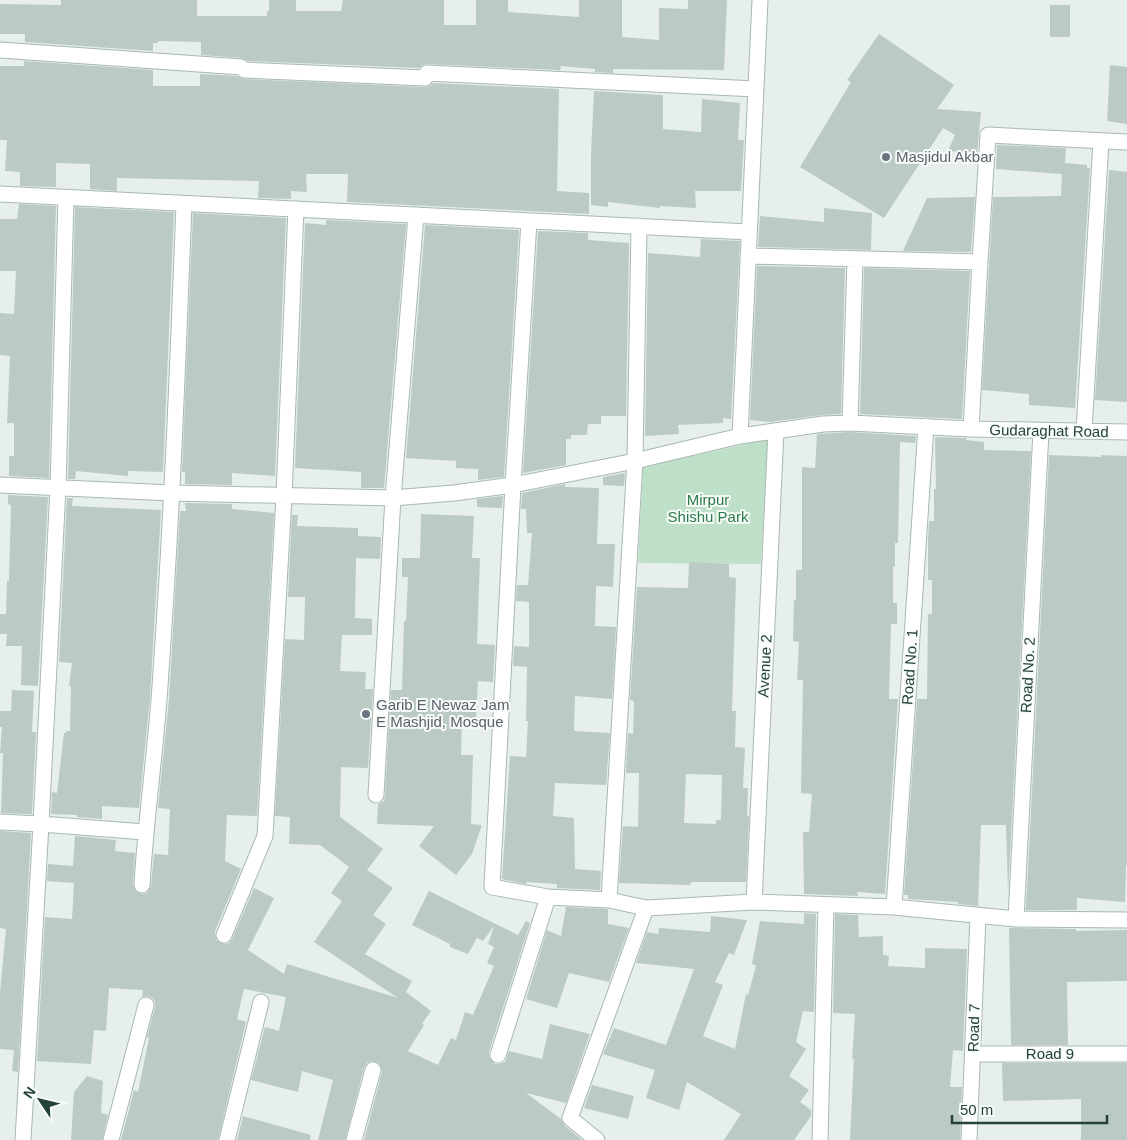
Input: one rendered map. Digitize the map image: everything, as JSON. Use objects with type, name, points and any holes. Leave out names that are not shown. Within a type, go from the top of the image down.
[{"type":"street","points":[[740,436],[760,0]]},
{"type":"street","points":[[0,50],[241,67],[244,70],[425,78],[427,73],[756,89]]},
{"type":"street","points":[[972,429],[988,135],[1127,142]]},
{"type":"street","points":[[1084,431],[1101,141]]},
{"type":"street","points":[[0,194],[749,232]]},
{"type":"street","points":[[23,1140],[42,824],[58,488],[66,198]]},
{"type":"street","points":[[142,886],[145,832],[161,674],[172,493],[184,204]]},
{"type":"street","points":[[224,935],[265,836],[284,496],[296,209]]},
{"type":"street","points":[[376,795],[393,498],[416,215]]},
{"type":"street","points":[[529,221],[492,887],[548,897],[610,900],[646,908],[754,902],[894,907],[1016,919],[1127,916]]},
{"type":"street","points":[[610,900],[635,461],[639,226]]},
{"type":"street","points":[[748,256],[980,262]]},
{"type":"street","points":[[850,423],[855,259]]},
{"type":"street","name":"Gudaraghat Road","points":[[0,485],[172,493],[393,498],[454,493],[513,485],[635,461],[740,436],[824,424],[850,423],[972,429],[1127,432]]},
{"type":"street","name":"Road No. 1","points":[[894,907],[926,426]]},
{"type":"street","name":"Avenue 2","points":[[754,902],[776,431]]},
{"type":"street","name":"Road No. 2","points":[[1016,919],[1041,431]]},
{"type":"street","points":[[0,822],[145,832]]},
{"type":"street","points":[[498,1055],[548,897]]},
{"type":"street","points":[[820,1140],[826,906]]},
{"type":"street","points":[[597,1140],[570,1118],[646,908]]},
{"type":"street","name":"Road 7","points":[[969,1140],[978,916]]},
{"type":"street","points":[[227,1140],[261,1002]]},
{"type":"street","points":[[111,1140],[146,1005]]},
{"type":"street","name":"Road 9","points":[[973,1054],[1127,1054]]},
{"type":"street","points":[[354,1140],[373,1070]]},
{"type":"green space","name":"Mirpur Shishu Park","points":[[768,439],[761,564],[638,563],[643,467]]},
{"type":"building","points":[[61,0],[197,0],[197,16],[267,16],[269,0],[296,0],[296,11],[341,11],[343,0],[444,0],[444,25],[476,25],[476,0],[508,0],[508,12],[579,17],[579,0],[622,0],[622,37],[659,40],[659,8],[688,9],[688,0],[727,0],[724,70],[613,69],[613,73],[595,72],[595,69],[561,66],[560,70],[427,64],[419,68],[248,61],[242,58],[201,55],[201,42],[158,41],[158,43],[153,43],[153,51],[25,42],[25,34],[0,34],[0,4],[61,5]]},
{"type":"building","points":[[1050,5],[1070,5],[1070,37],[1050,37]]},
{"type":"building","points":[[879,34],[954,85],[937,109],[981,112],[977,153],[948,151],[955,135],[943,128],[884,218],[800,167],[851,82],[847,80]]},
{"type":"building","points":[[24,61],[153,70],[153,86],[200,86],[200,74],[237,76],[244,79],[425,87],[433,83],[559,89],[557,191],[589,193],[589,214],[347,202],[348,174],[306,174],[307,192],[291,191],[291,199],[258,198],[259,181],[117,178],[117,191],[90,189],[90,164],[56,163],[56,187],[20,186],[20,172],[5,171],[7,140],[0,140],[0,66],[24,66]]},
{"type":"building","points":[[1110,65],[1127,67],[1127,124],[1107,121]]},
{"type":"building","points":[[594,91],[663,95],[663,129],[701,132],[702,99],[740,103],[738,140],[744,140],[741,191],[695,191],[696,208],[660,206],[660,208],[608,202],[608,207],[591,205]]},
{"type":"building","points":[[997,145],[1066,148],[1065,163],[1087,165],[1087,168],[1090,168],[1075,408],[1029,405],[1029,394],[982,390],[993,197],[1061,196],[1062,174],[996,169]]},
{"type":"building","points":[[1109,170],[1127,172],[1127,402],[1095,400]]},
{"type":"building","points":[[975,197],[971,252],[903,251],[927,198]]},
{"type":"building","points":[[19,204],[56,206],[49,478],[9,476],[9,456],[14,456],[14,423],[7,423],[10,356],[0,355],[0,313],[14,314],[16,271],[0,271],[0,219],[17,219]]},
{"type":"building","points":[[75,207],[174,212],[163,472],[128,471],[128,476],[76,471],[75,479],[68,479]]},
{"type":"building","points":[[824,208],[872,213],[871,250],[758,247],[760,216],[824,222]]},
{"type":"building","points":[[193,213],[286,218],[275,476],[232,473],[232,485],[185,484],[185,472],[182,472]]},
{"type":"building","points":[[326,220],[406,224],[384,488],[361,488],[361,472],[295,468],[305,223],[326,225]]},
{"type":"building","points":[[425,225],[519,230],[504,477],[478,480],[478,469],[456,468],[456,461],[406,458]]},
{"type":"building","points":[[538,231],[588,233],[588,240],[629,243],[626,416],[601,416],[601,424],[588,424],[587,435],[571,435],[571,439],[566,439],[566,465],[523,473]]},
{"type":"building","points":[[701,239],[740,241],[731,419],[723,418],[723,423],[678,425],[679,434],[645,436],[648,253],[700,257]]},
{"type":"building","points":[[757,266],[845,268],[841,414],[770,422],[750,420]]},
{"type":"building","points":[[864,268],[970,271],[962,419],[860,414]]},
{"type":"building","points":[[850,432],[916,436],[915,443],[900,442],[898,543],[895,543],[895,567],[893,566],[893,603],[897,603],[897,624],[891,624],[889,699],[898,699],[885,894],[857,892],[858,896],[804,894],[803,832],[809,832],[812,794],[801,793],[803,680],[797,680],[799,642],[793,641],[796,570],[802,570],[802,467],[815,468],[817,434]]},
{"type":"building","points":[[935,437],[966,438],[966,440],[984,442],[984,450],[1031,451],[1008,893],[1006,825],[981,825],[978,906],[958,904],[958,902],[908,899],[908,895],[904,895],[917,699],[927,699],[928,614],[932,614],[932,580],[928,580],[928,539],[929,521],[934,521],[934,489],[936,489]]},
{"type":"building","points":[[1049,455],[1127,456],[1127,865],[1125,902],[1077,898],[1077,910],[1026,910]]},
{"type":"building","points":[[625,473],[624,486],[603,485],[603,477]]},
{"type":"building","points":[[565,484],[565,487],[599,488],[597,544],[615,544],[613,587],[596,586],[595,626],[616,627],[612,699],[575,696],[574,731],[610,733],[606,785],[555,783],[553,816],[574,818],[575,869],[601,871],[600,890],[557,888],[557,884],[527,882],[526,884],[502,879],[510,756],[526,757],[528,721],[526,721],[527,667],[513,666],[514,646],[529,647],[529,602],[516,601],[517,585],[528,585],[532,533],[527,533],[526,509],[521,509],[522,493]]},
{"type":"building","points":[[8,495],[48,497],[38,686],[21,685],[22,646],[6,646],[7,634],[0,634],[0,614],[6,614],[7,581],[9,581],[11,505],[8,504]]},
{"type":"building","points":[[503,496],[502,508],[477,507],[477,499]]},
{"type":"building","points":[[67,498],[73,498],[72,506],[161,510],[150,697],[139,808],[102,806],[102,819],[77,817],[77,815],[51,814],[52,792],[57,793],[64,733],[70,731],[71,686],[69,686],[72,663],[59,662]]},
{"type":"building","points":[[185,503],[232,504],[232,509],[274,513],[257,816],[227,815],[225,861],[241,869],[215,931],[216,940],[225,944],[229,943],[232,939],[254,888],[274,898],[248,950],[284,974],[287,964],[398,998],[314,942],[342,901],[331,893],[349,867],[320,845],[289,844],[290,817],[275,816],[285,639],[304,640],[305,597],[288,597],[292,515],[298,515],[297,526],[358,528],[358,536],[381,537],[380,559],[356,558],[355,618],[372,619],[372,635],[342,635],[340,671],[366,672],[365,689],[373,689],[368,768],[341,767],[340,817],[383,849],[367,870],[393,888],[373,915],[386,924],[365,954],[412,981],[406,992],[431,1011],[408,1051],[438,1065],[451,1038],[456,1040],[465,1012],[473,1015],[494,966],[487,963],[494,947],[488,944],[494,926],[483,941],[477,938],[468,954],[450,947],[450,944],[412,925],[429,891],[518,935],[526,921],[530,923],[489,1057],[495,1064],[505,1062],[509,1051],[542,1059],[550,1024],[590,1034],[566,1103],[526,1093],[561,1119],[564,1125],[582,1140],[364,1140],[382,1072],[379,1063],[371,1061],[364,1068],[345,1140],[318,1140],[333,1080],[302,1071],[298,1092],[251,1080],[265,1027],[279,1031],[286,997],[244,989],[237,1019],[246,1022],[218,1140],[121,1140],[134,1090],[138,1092],[149,1038],[147,1037],[155,1007],[155,1002],[152,998],[148,996],[142,997],[143,990],[109,988],[106,1031],[94,1030],[91,1064],[37,1061],[45,917],[72,919],[74,883],[47,881],[48,864],[73,866],[75,836],[116,840],[115,851],[135,853],[133,885],[136,892],[142,894],[147,893],[151,886],[154,854],[168,855],[170,809],[158,808],[169,699],[180,511],[186,511]]},
{"type":"building","points":[[421,514],[474,516],[472,558],[480,558],[477,644],[495,645],[493,682],[478,681],[476,719],[462,718],[461,755],[473,755],[471,824],[482,825],[472,854],[456,875],[419,846],[434,826],[377,824],[378,804],[384,801],[385,796],[391,690],[402,690],[404,621],[406,621],[408,577],[402,577],[402,558],[420,558]]},
{"type":"building","points":[[689,562],[729,564],[729,577],[736,578],[732,711],[736,711],[735,747],[745,748],[743,788],[748,788],[747,816],[749,816],[746,882],[691,882],[690,885],[619,883],[623,826],[638,827],[639,773],[626,773],[628,733],[633,734],[634,701],[630,700],[637,587],[688,588]],"holes":[[[686,774],[722,775],[721,820],[716,820],[716,824],[684,823]]]},
{"type":"building","points":[[12,690],[34,691],[32,732],[36,732],[32,814],[1,813],[3,753],[0,753],[2,727],[0,727],[0,711],[11,711]]},
{"type":"building","points":[[0,831],[31,833],[18,1072],[12,1071],[14,1050],[0,1049],[0,993],[6,929],[0,928]]},
{"type":"building","points":[[566,907],[608,909],[608,924],[629,928],[609,982],[569,973],[557,1008],[526,999],[547,930],[561,936]]},
{"type":"building","points":[[804,913],[816,914],[814,1012],[803,1011],[796,1042],[806,1049],[789,1076],[809,1090],[800,1102],[811,1110],[811,1116],[794,1140],[724,1140],[741,1114],[687,1082],[679,1110],[646,1098],[655,1070],[603,1054],[614,1028],[666,1045],[694,969],[636,963],[647,932],[658,934],[659,928],[710,932],[711,916],[747,920],[734,955],[729,953],[715,982],[723,985],[703,1036],[735,1049],[746,994],[748,995],[756,966],[752,964],[760,921],[804,924]]},
{"type":"building","points":[[835,914],[858,915],[859,937],[883,936],[883,955],[889,956],[888,966],[925,968],[925,948],[967,949],[963,1051],[953,1050],[950,1087],[962,1087],[960,1140],[850,1140],[855,1014],[833,1013]]},
{"type":"building","points":[[1009,928],[1076,929],[1076,931],[1127,930],[1127,981],[1067,982],[1068,1045],[1011,1045]]},
{"type":"building","points":[[1002,1063],[1127,1063],[1127,1140],[1081,1140],[1081,1099],[1003,1101]]},
{"type":"building","points":[[87,1076],[103,1081],[101,1113],[108,1115],[102,1140],[71,1140],[74,1092]]},
{"type":"building","points":[[592,1085],[634,1096],[628,1119],[584,1108]]},
{"type":"building","points":[[243,1116],[311,1135],[310,1140],[237,1140]]},
{"type":"place","name":"Masjidul Akbar","points":[[886,157]]},
{"type":"place","name":"Garib E Newaz Jam E Mashjid, Mosque","points":[[366,714]]}]
